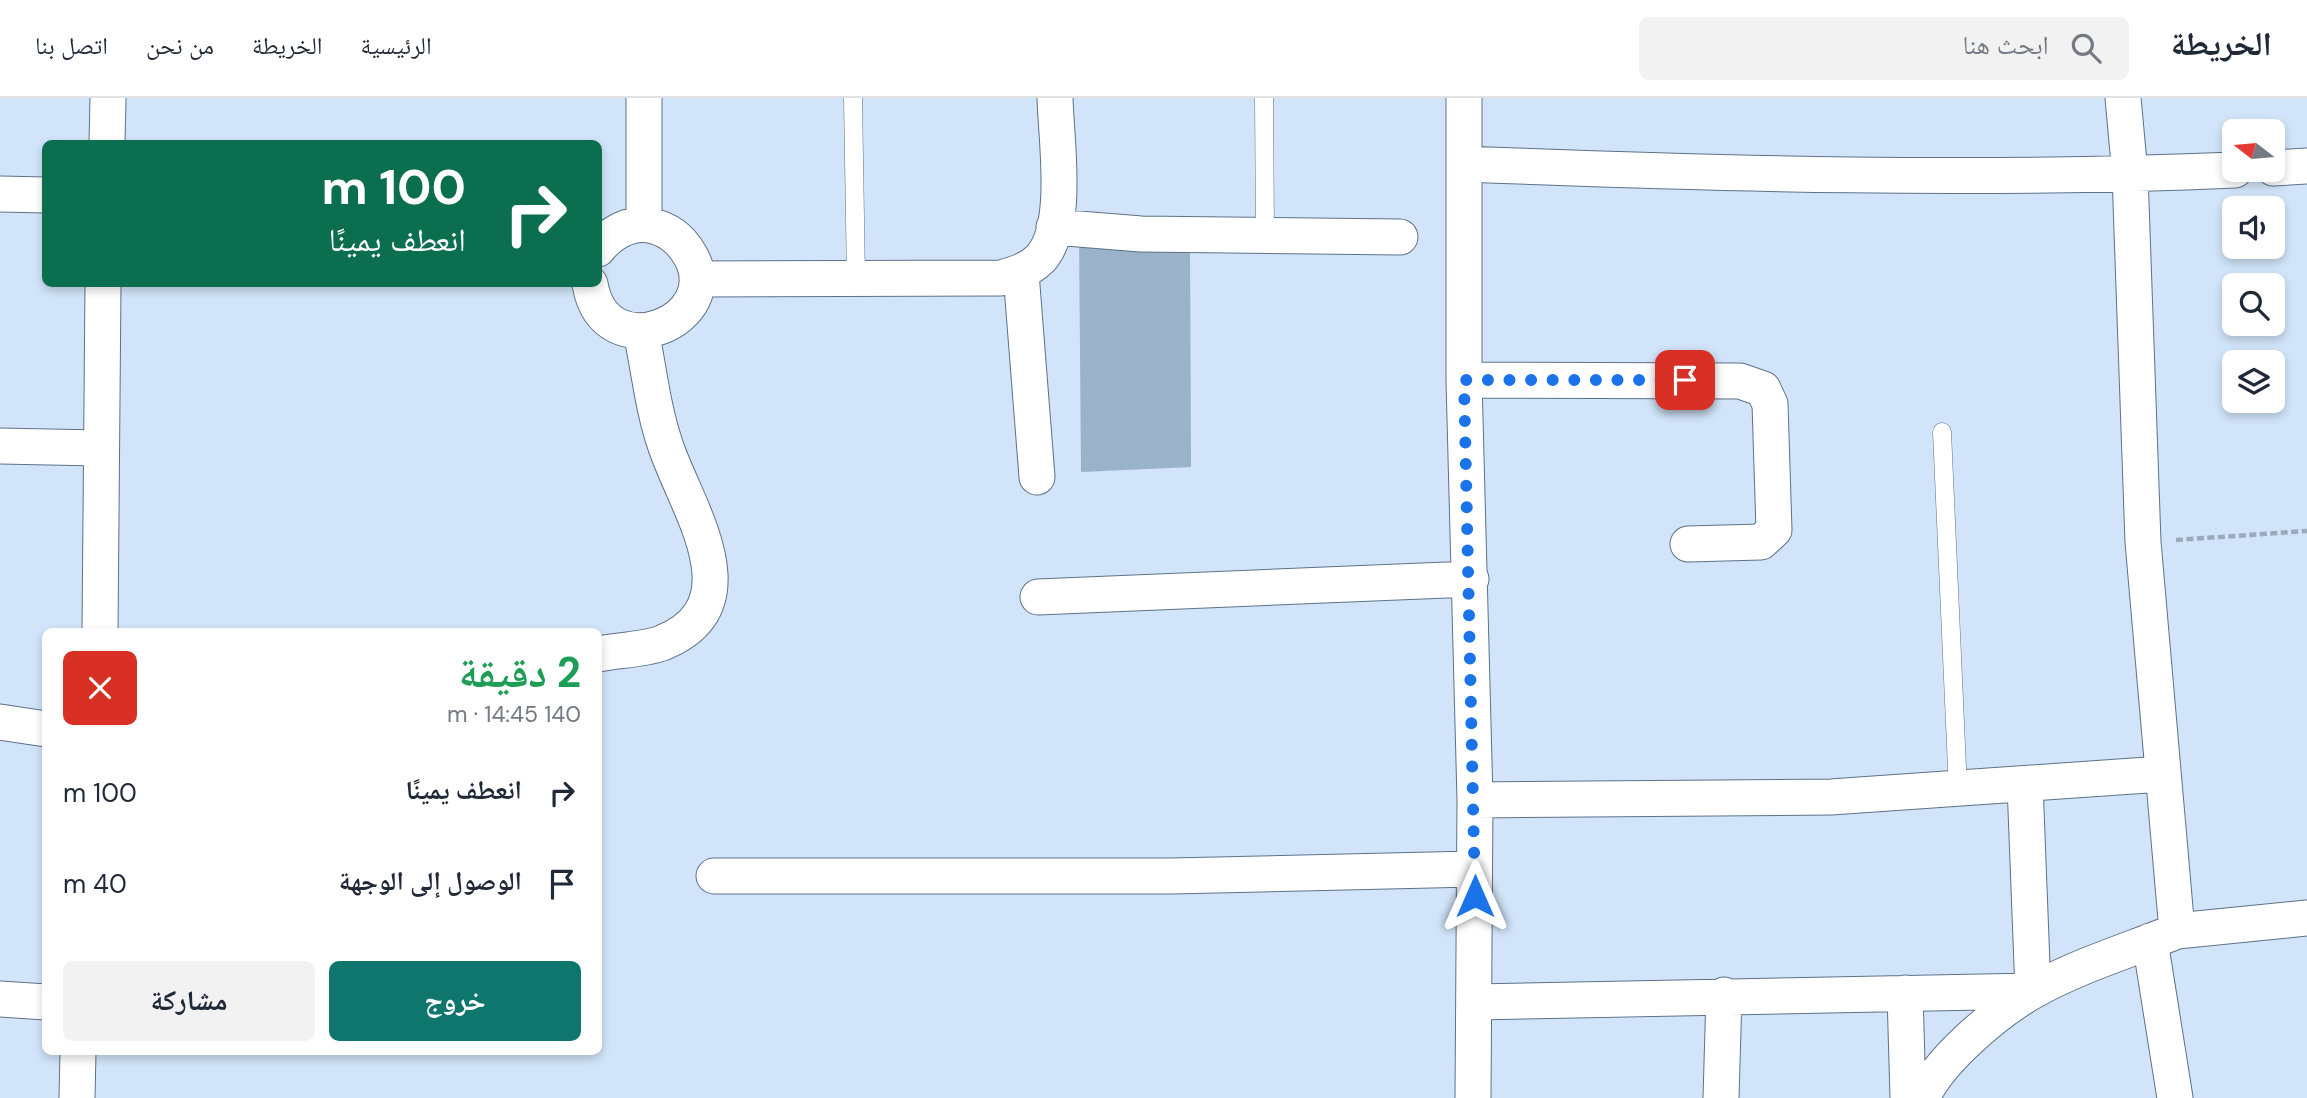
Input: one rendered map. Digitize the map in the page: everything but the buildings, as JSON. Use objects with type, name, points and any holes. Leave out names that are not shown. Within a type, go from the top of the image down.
[{"type":"street","points":[[107,140],[108,98]]},
{"type":"street","points":[[644,98],[644,224]]},
{"type":"street","points":[[697,279],[1001,278],[1021,273],[1040,258],[1052,238],[1055,226],[1058,208],[1055,98]]},
{"type":"street","points":[[1464,98],[1464,380],[1475,800],[1476,1002],[1473,1098]]},
{"type":"street","points":[[2123,98],[2130,174],[2144,542],[2162,774],[2164,936],[2175,1098]]},
{"type":"street","points":[[1465,164],[1662,171],[2130,174],[2222,170]]},
{"type":"street","points":[[2286,167],[2307,166]]},
{"type":"street","points":[[0,194],[42,195]]},
{"type":"street","points":[[590,287],[592,298],[604,316],[621,328],[640,331],[662,329],[680,317],[692,300],[697,279],[693,259],[682,241],[665,229],[644,224],[623,228],[602,243]]},
{"type":"street","points":[[1055,226],[1141,234],[1400,237]]},
{"type":"street","points":[[1021,273],[1037,477]]},
{"type":"street","points":[[100,628],[99,448],[103,287]]},
{"type":"street","points":[[602,653],[661,643],[680,633],[695,620],[709,598],[712,576],[706,545],[666,447],[640,331]]},
{"type":"street","points":[[1464,380],[1740,381],[1763,389],[1770,404],[1774,530],[1761,542],[1688,544]]},
{"type":"street","points":[[0,446],[99,448]]},
{"type":"street","points":[[1038,597],[1471,579]]},
{"type":"street","points":[[0,722],[42,728]]},
{"type":"street","points":[[1475,800],[1830,797],[2162,774]]},
{"type":"street","points":[[2025,783],[2033,991]]},
{"type":"street","points":[[713,876],[1171,876],[1474,869]]},
{"type":"street","points":[[1922,1095],[1956,1052],[2033,991],[2164,936],[2307,918]]},
{"type":"street","points":[[1476,1002],[1724,995],[2033,991]]},
{"type":"street","points":[[1905,993],[1922,1095]]},
{"type":"street","points":[[1721,1098],[1724,995]]},
{"type":"street","points":[[0,999],[42,1002]]},
{"type":"street","points":[[77,1098],[78,1055]]},
{"type":"lane","points":[[853,98],[856,279]]},
{"type":"lane","points":[[1265,98],[1265,235]]},
{"type":"lane","points":[[1942,432],[1958,790]]},
{"type":"path","points":[[2144,542],[2307,531]]},
{"type":"route","points":[[1475,896],[1471,579],[1464,380],[1685,380]]}]
